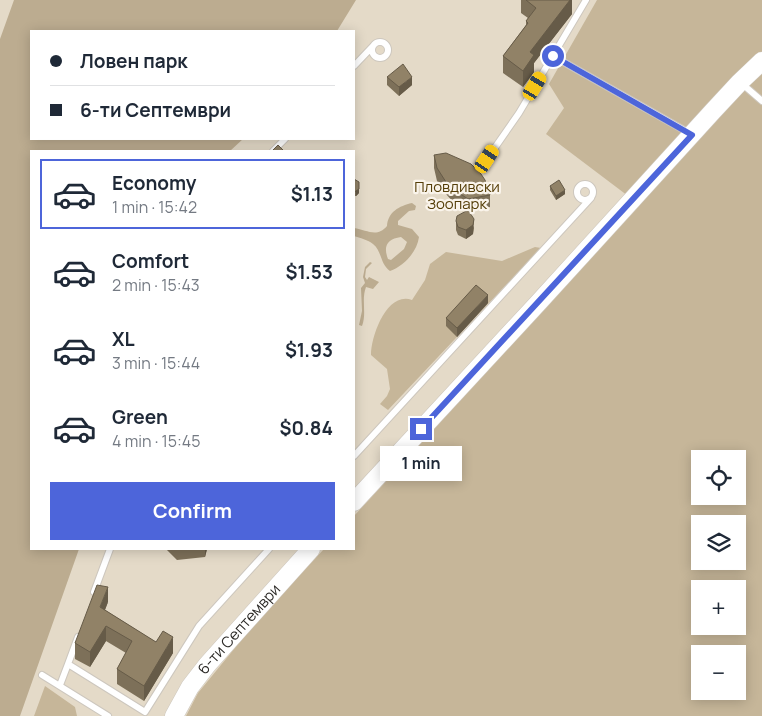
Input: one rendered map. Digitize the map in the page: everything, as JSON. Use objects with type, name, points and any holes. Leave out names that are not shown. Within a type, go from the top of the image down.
[{"type":"street","points":[[355,501],[740,82],[762,61]]},
{"type":"street","name":"6-ти Септември","points":[[174,716],[190,687],[207,665],[311,550]]},
{"type":"lane","points":[[487,159],[519,113],[586,0]]},
{"type":"lane","points":[[355,65],[374,45]]},
{"type":"lane","points":[[553,56],[692,135]]},
{"type":"lane","points":[[740,82],[762,101]]},
{"type":"lane","points":[[274,150],[284,140]]},
{"type":"lane","points":[[355,455],[591,198]]},
{"type":"lane","points":[[91,602],[110,550]]},
{"type":"lane","points":[[68,664],[145,712],[199,626],[268,550]]},
{"type":"lane","points":[[60,685],[81,628]]},
{"type":"lane","points":[[42,675],[108,716]]},
{"type":"green space","name":"Пловдивски Зоопарк","points":[[0,0],[762,0],[762,716],[0,716]]},
{"type":"shaded area","points":[[14,0],[356,0],[338,30],[30,30],[30,140],[242,140],[231,150],[30,150],[30,550],[79,550],[20,716],[0,716],[0,39]]},
{"type":"shaded area","points":[[597,0],[762,0],[762,716],[186,716],[198,693],[257,621],[323,550],[355,550],[355,515],[640,205],[546,134],[564,108],[549,84]]},
{"type":"shaded area","points":[[412,203],[416,206],[415,210],[409,211],[398,221],[398,225],[412,229],[419,237],[416,248],[409,258],[400,266],[390,271],[384,265],[378,250],[373,244],[355,236],[355,228],[379,232],[387,226],[389,217],[399,208]],"holes":[[[401,237],[407,242],[404,249],[391,260],[388,259],[386,247],[392,239]]]},
{"type":"shaded area","points":[[535,247],[541,248],[388,410],[380,404],[390,389],[387,369],[371,355],[377,327],[388,308],[395,302],[403,299],[412,300],[425,280],[430,264],[446,252],[502,261]]},
{"type":"shaded area","points":[[370,262],[372,263],[366,269],[365,277],[367,280],[369,277],[379,282],[373,289],[366,287],[362,326],[359,325],[362,311],[361,288],[365,283],[363,277],[365,267]]},
{"type":"shaded area","points":[[45,686],[75,707],[77,716],[34,716]]},
{"type":"building","points":[[526,0],[570,0],[530,52],[534,55],[523,71],[503,56],[528,23],[526,21],[536,8]]},
{"type":"building","points":[[403,64],[412,77],[399,87],[387,77]]},
{"type":"building","points":[[278,145],[283,150],[273,150]]},
{"type":"building","points":[[446,153],[471,164],[485,180],[490,195],[468,199],[453,189],[437,168],[434,155]]},
{"type":"building","points":[[355,180],[359,182],[359,189],[355,191]]},
{"type":"building","points":[[559,180],[565,190],[556,196],[550,186]]},
{"type":"building","points":[[468,210],[474,219],[473,225],[466,230],[458,227],[456,221],[457,216]]},
{"type":"building","points":[[476,285],[488,295],[457,328],[446,318]]},
{"type":"building","points":[[97,585],[108,587],[100,607],[156,642],[163,631],[173,637],[144,686],[117,669],[132,641],[106,626],[90,652],[75,643]]},
{"type":"route","points":[[421,429],[692,135],[553,56]]}]
